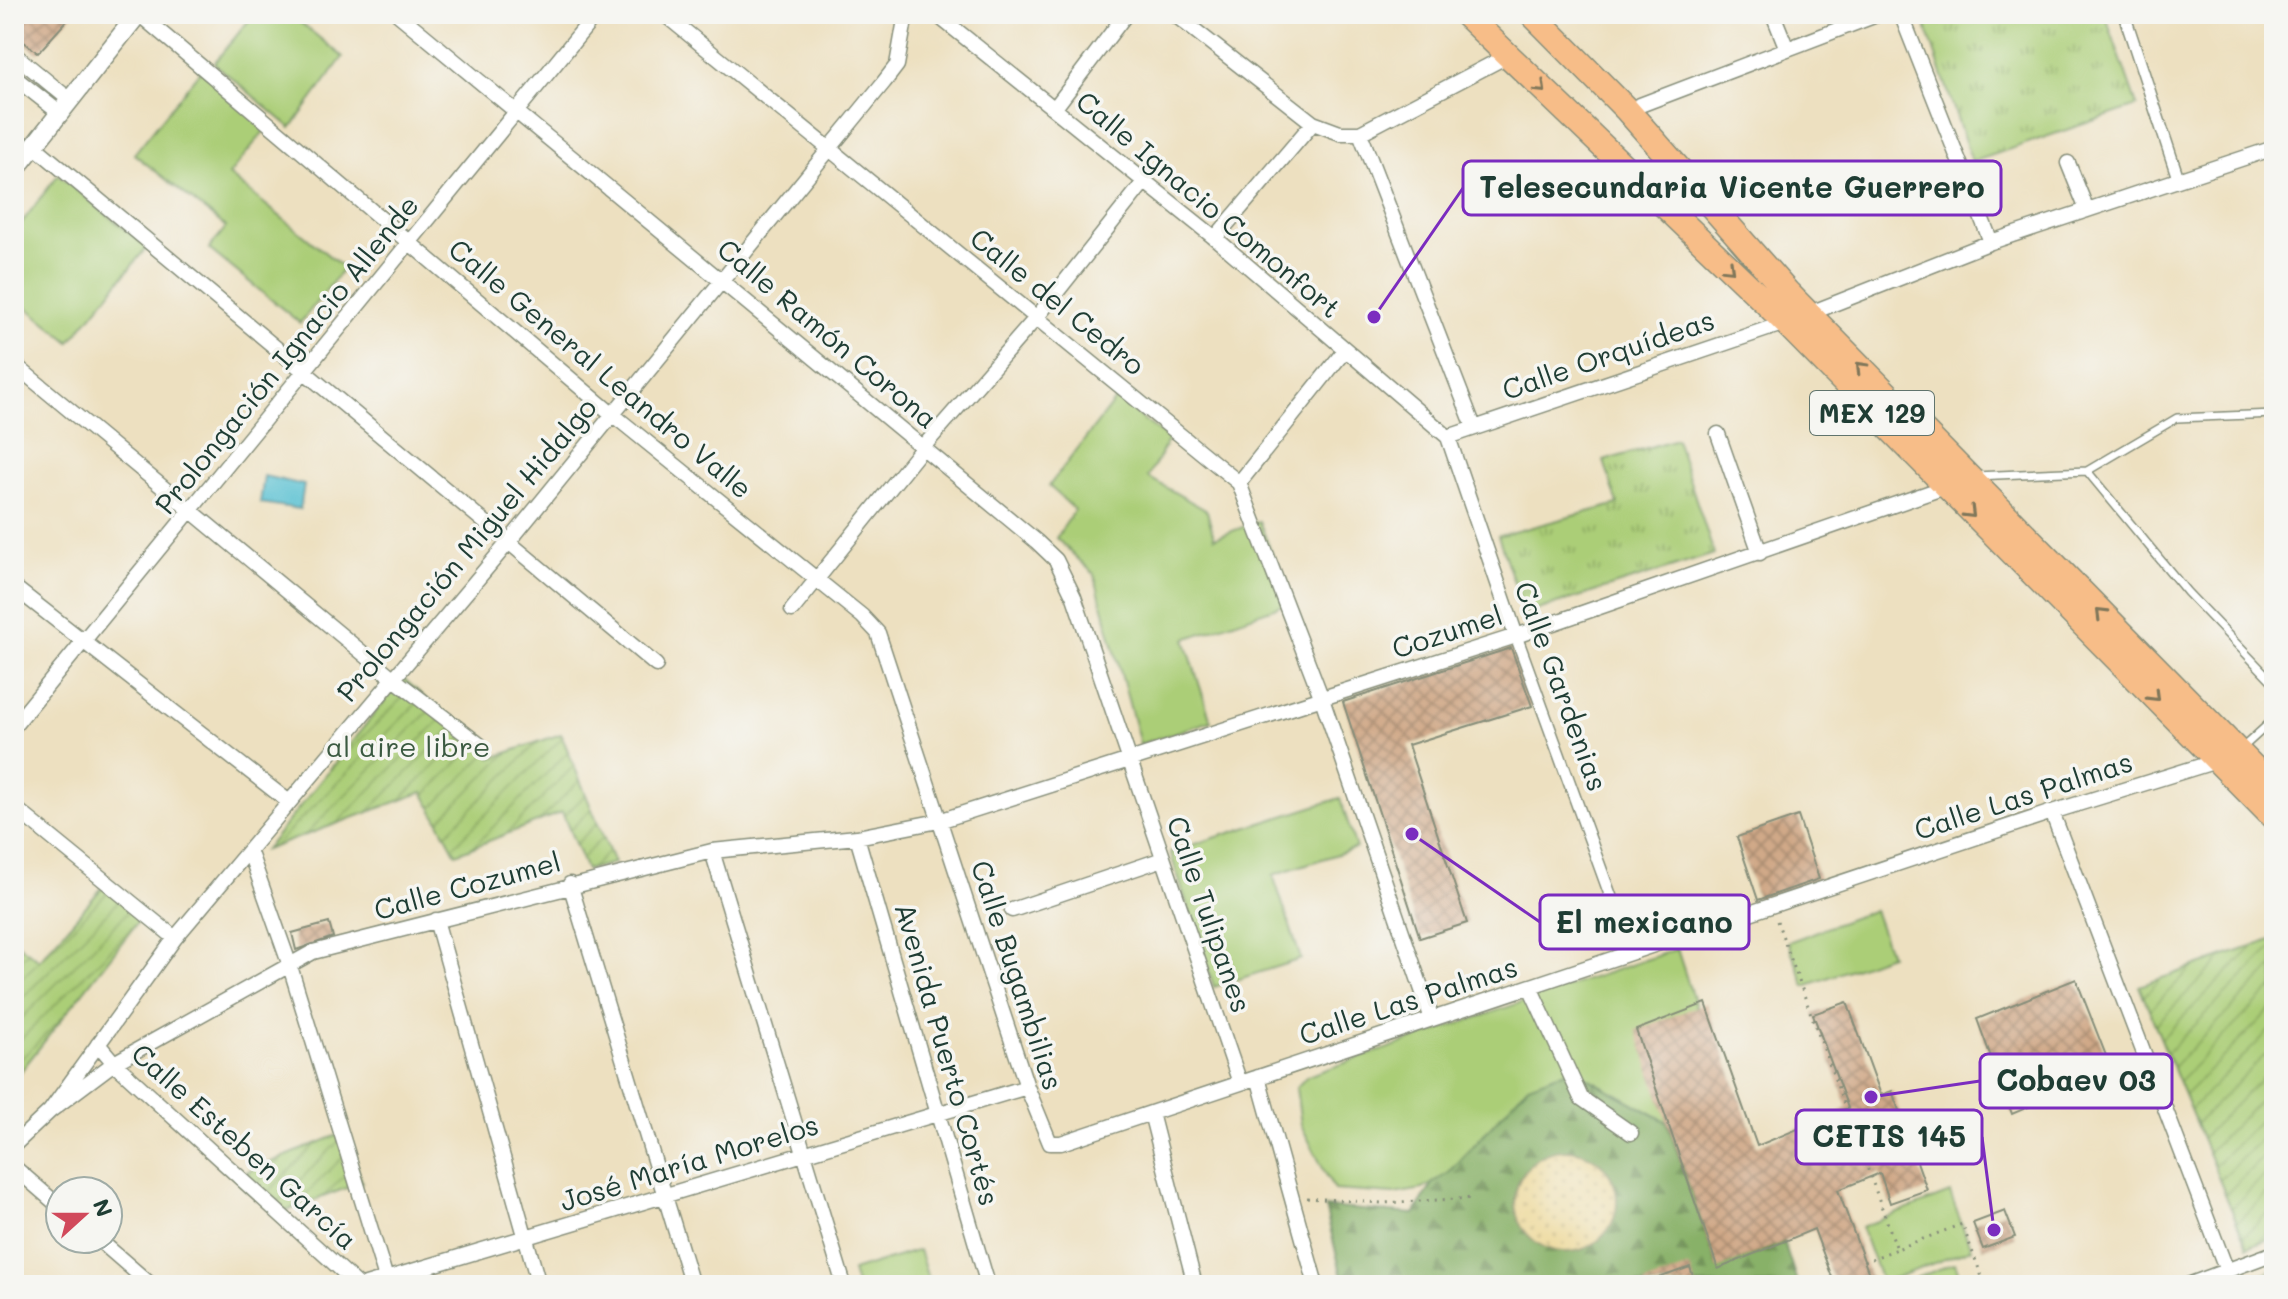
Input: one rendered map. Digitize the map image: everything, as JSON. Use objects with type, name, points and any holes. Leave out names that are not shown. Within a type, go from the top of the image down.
[{"type":"main road","name":"MEX 129","points":[[1465,14],[1785,323],[1955,482],[2229,756],[2274,818]]},
{"type":"main road","name":"MEX 129","points":[[1532,14],[1627,110],[1810,313],[1955,482]]},
{"type":"main road","name":"MEX 129","points":[[2229,756],[2274,788]]},
{"type":"street","points":[[14,171],[139,14]]},
{"type":"street","name":"Calle General Leandro Valle","points":[[139,14],[612,414],[878,633],[939,821]]},
{"type":"street","name":"Calle Ramón Corona","points":[[398,14],[924,446],[1056,560],[1074,597],[1130,761]]},
{"type":"street","name":"Prolongación Ignacio Allende","points":[[14,726],[596,14]]},
{"type":"street","name":"Calle del Cedro","points":[[664,14],[1239,483],[1322,699],[1432,1019]]},
{"type":"street","name":"Prolongación Miguel Hidalgo","points":[[14,1145],[50,1111],[175,938],[507,544],[897,65],[906,14]]},
{"type":"street","name":"Calle Ignacio Comonfort","points":[[936,14],[1215,238],[1448,437]]},
{"type":"street","points":[[1054,109],[1126,14]]},
{"type":"street","points":[[1174,14],[1313,123],[1340,133],[1360,133],[1507,56]]},
{"type":"street","points":[[1773,14],[1787,49]]},
{"type":"street","points":[[1627,110],[1879,14]]},
{"type":"street","points":[[1901,14],[1991,242]]},
{"type":"street","points":[[2124,14],[2178,178]]},
{"type":"street","points":[[14,54],[66,108]]},
{"type":"street","points":[[14,77],[66,108]]},
{"type":"street","points":[[1215,238],[1313,123]]},
{"type":"street","points":[[1360,133],[1474,427]]},
{"type":"street","points":[[34,146],[507,544],[656,665]]},
{"type":"street","name":"Calle Orquídeas","points":[[1448,437],[1785,323],[1991,242],[2274,148]]},
{"type":"street","points":[[2068,163],[2087,210]]},
{"type":"street","points":[[792,610],[924,446],[1037,317],[1144,182]]},
{"type":"street","points":[[1239,483],[1345,350]]},
{"type":"street","points":[[14,364],[394,679],[480,745]]},
{"type":"street","points":[[1718,434],[1760,553]]},
{"type":"street","name":"Calle Gardenias","points":[[1448,437],[1516,636],[1631,952]]},
{"type":"street","name":"Cozumel","points":[[939,821],[1516,636],[1760,553],[1955,482]]},
{"type":"street","points":[[14,587],[289,802]]},
{"type":"street","name":"Calle Las Palmas","points":[[1050,1143],[1061,1143],[2052,812],[2229,756]]},
{"type":"street","name":"Calle Tulipanes","points":[[1130,761],[1240,1083]]},
{"type":"street","points":[[14,807],[175,938]]},
{"type":"street","points":[[2052,812],[2227,1271]]},
{"type":"street","name":"Calle Cozumel","points":[[50,1111],[114,1063],[313,952],[570,884],[712,851],[857,837],[939,821]]},
{"type":"street","name":"Calle Bugambilias","points":[[939,821],[1027,1087],[1050,1143]]},
{"type":"street","name":"Avenida Puerto Cortés","points":[[857,837],[988,1285]]},
{"type":"street","points":[[249,850],[289,963],[387,1282]]},
{"type":"street","points":[[712,851],[844,1285]]},
{"type":"street","points":[[1012,910],[1163,859]]},
{"type":"street","points":[[570,884],[692,1285]]},
{"type":"street","points":[[436,920],[539,1285]]},
{"type":"street","points":[[1530,987],[1581,1098],[1631,1133]]},
{"type":"street","name":"Calle Esteben García","points":[[98,1044],[114,1063],[358,1285]]},
{"type":"street","points":[[1258,1077],[1316,1285]]},
{"type":"street","name":"José María Morelos","points":[[366,1285],[387,1282],[1027,1087]]},
{"type":"street","points":[[1151,1113],[1195,1285]]},
{"type":"street","points":[[14,1167],[44,1193]]},
{"type":"street","points":[[2188,1285],[2274,1253]]},
{"type":"street","points":[[116,1255],[151,1285]]},
{"type":"lane","points":[[1955,482],[2087,471],[2177,418],[2274,414]]},
{"type":"lane","points":[[2087,471],[2187,592],[2274,683]]},
{"type":"lane","points":[[2229,756],[2274,719]]},
{"type":"path","points":[[1772,907],[1897,1249]]},
{"type":"path","points":[[1292,1197],[1382,1203],[1474,1198]]},
{"type":"path","points":[[1864,1262],[1962,1224],[1985,1285]]},
{"type":"green space","points":[[254,14],[290,14],[343,57],[291,128],[214,63]]},
{"type":"green space","points":[[2105,14],[2137,106],[1972,162],[1922,15]]},
{"type":"green space","points":[[201,70],[269,125],[229,175],[344,268],[300,323],[209,249],[226,227],[134,154]]},
{"type":"green space","points":[[58,175],[147,247],[70,342],[14,297],[14,233]]},
{"type":"green space","points":[[1116,399],[1169,439],[1148,477],[1207,511],[1214,538],[1259,521],[1291,602],[1185,639],[1211,721],[1140,744],[1094,574],[1056,538],[1075,510],[1049,486]]},
{"type":"green space","points":[[1676,439],[1714,554],[1525,614],[1498,536],[1618,504],[1604,461]]},
{"type":"green space","name":"al aire libre","points":[[403,678],[492,758],[561,734],[614,863],[586,870],[562,812],[456,854],[423,792],[265,850]]},
{"type":"green space","points":[[1340,798],[1356,848],[1273,875],[1301,959],[1214,987],[1170,852]]},
{"type":"green space","points":[[107,882],[144,914],[14,1080],[14,941],[39,960]]},
{"type":"green space","points":[[1874,910],[1890,955],[1805,986],[1788,942]]},
{"type":"green space","points":[[2274,939],[2274,1237],[2247,1247],[2139,986]]},
{"type":"green space","points":[[1677,949],[1696,1007],[1667,1122],[1571,1069],[1503,1113],[1449,1173],[1423,1189],[1394,1194],[1334,1190],[1301,1125],[1296,1088],[1307,1076]]},
{"type":"green space","points":[[1571,1069],[1667,1122],[1718,1268],[1784,1242],[1798,1285],[1344,1285],[1325,1207],[1414,1214],[1434,1182],[1449,1173],[1528,1085]]},
{"type":"green space","points":[[345,1132],[362,1182],[284,1212],[242,1174]]},
{"type":"green space","points":[[1950,1193],[1971,1249],[1882,1283],[1861,1227]]},
{"type":"green space","points":[[919,1250],[930,1285],[856,1285],[852,1271]]},
{"type":"green space","points":[[1955,1263],[1963,1285],[1897,1285]]},
{"type":"green space","points":[[2274,1269],[2274,1285],[2235,1285]]},
{"type":"sand","points":[[1566,1150],[1586,1154],[1602,1165],[1613,1181],[1617,1201],[1613,1221],[1602,1237],[1586,1248],[1566,1252],[1546,1248],[1530,1237],[1519,1221],[1515,1201],[1519,1181],[1530,1165],[1546,1154]]},
{"type":"water","points":[[264,476],[304,485],[300,509],[260,503]]},
{"type":"building","points":[[14,14],[73,14],[38,53],[14,34]]},
{"type":"building","points":[[1511,648],[1532,706],[1408,745],[1467,923],[1420,938],[1343,702]]},
{"type":"building","points":[[1798,816],[1819,879],[1758,900],[1737,837]]},
{"type":"building","points":[[329,923],[333,937],[296,950],[292,933]]},
{"type":"building","points":[[2076,979],[2112,1071],[2012,1114],[1977,1019]]},
{"type":"building","points":[[1847,1002],[1881,1095],[1892,1091],[1927,1190],[1890,1203],[1880,1173],[1838,1190],[1873,1285],[1835,1285],[1814,1229],[1718,1269],[1636,1030],[1706,1003],[1757,1146],[1848,1108],[1813,1014]]},
{"type":"building","points":[[2005,1211],[2015,1237],[1983,1249],[1973,1223]]},
{"type":"building","points":[[1690,1267],[1696,1285],[1644,1283]]},
{"type":"place","name":"Telesecundaria Vicente Guerrero","points":[[1374,317]]},
{"type":"place","name":"El mexicano","points":[[1412,834]]},
{"type":"place","name":"Cobaev 03","points":[[1871,1097]]},
{"type":"place","name":"CETIS 145","points":[[1994,1230]]}]
